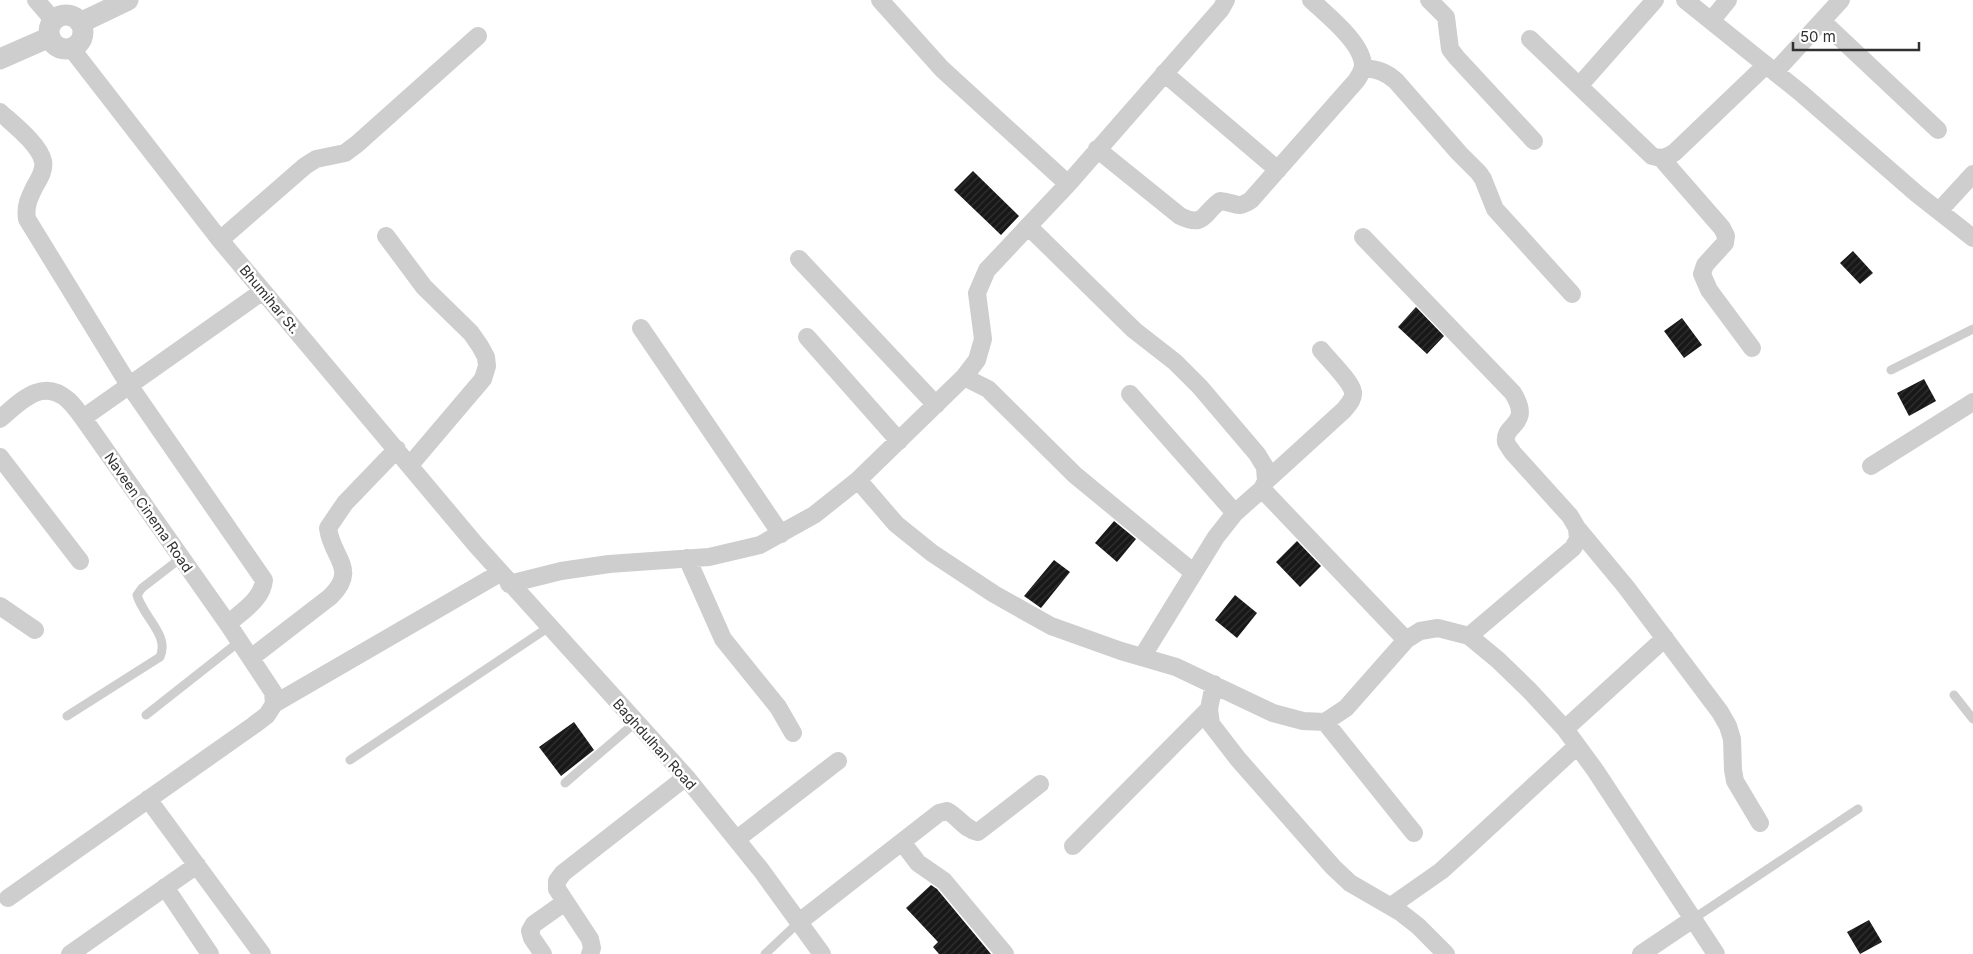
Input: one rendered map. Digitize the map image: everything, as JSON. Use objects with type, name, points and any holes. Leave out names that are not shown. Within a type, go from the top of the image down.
[{"type":"street","points":[[0,59],[52,29],[62,16],[74,17],[80,23],[83,36],[80,42],[71,48],[60,48],[52,29],[36,0]]},
{"type":"street","points":[[80,23],[128,0]]},
{"type":"street","points":[[880,0],[942,69],[1068,184]]},
{"type":"street","points":[[8,898],[254,725],[267,715],[274,698],[505,578],[609,564],[709,557],[760,545],[814,516],[858,480],[964,377],[977,360],[982,339],[977,293],[987,270],[1068,184],[1226,0]]},
{"type":"street","points":[[1097,150],[1180,216],[1190,221],[1198,221],[1206,216],[1214,205],[1220,201],[1236,206],[1244,205],[1251,200],[1356,81],[1363,68],[1362,55],[1355,44],[1311,0]]},
{"type":"street","points":[[1429,0],[1446,17],[1450,49],[1534,141]]},
{"type":"street","points":[[1579,86],[1655,0]]},
{"type":"street","points":[[1685,0],[1771,68],[1973,238]]},
{"type":"street","points":[[1711,21],[1728,0]]},
{"type":"street","points":[[1530,39],[1652,156],[1669,157],[1771,68],[1822,21],[1841,0]]},
{"type":"street","points":[[1822,21],[1938,130]]},
{"type":"street","points":[[220,240],[305,166],[316,159],[345,153],[358,144],[478,36]]},
{"type":"street","name":"Bhumihar St.","points":[[71,48],[220,240],[476,545]]},
{"type":"street","points":[[1363,68],[1376,69],[1396,81],[1459,153],[1479,172],[1495,209],[1572,294]]},
{"type":"street","points":[[1164,73],[1278,170]]},
{"type":"street","points":[[0,112],[30,141],[40,153],[44,163],[41,176],[25,208],[27,219],[128,385],[264,580],[263,589],[259,597],[228,624]]},
{"type":"street","points":[[1661,158],[1722,228],[1726,236],[1725,243],[1705,265],[1702,274],[1709,290],[1752,348]]},
{"type":"street","points":[[1939,211],[1973,174]]},
{"type":"street","points":[[1028,226],[1134,330],[1175,362],[1200,387],[1257,454],[1265,467],[1264,485],[1406,640]]},
{"type":"street","points":[[386,236],[424,287],[471,333],[486,357],[487,366],[483,378],[410,465]]},
{"type":"street","points":[[1364,237],[1513,394],[1520,405],[1521,414],[1508,434],[1506,442],[1513,453],[1570,516],[1577,528],[1626,587],[1720,712],[1732,738],[1735,781],[1760,823]]},
{"type":"street","points":[[799,259],[936,405]]},
{"type":"street","points":[[83,418],[263,291]]},
{"type":"street","points":[[641,328],[781,534]]},
{"type":"street","points":[[807,337],[899,441]]},
{"type":"street","points":[[1142,657],[1216,538],[1235,513],[1344,410],[1351,401],[1353,392],[1349,384],[1321,350]]},
{"type":"street","points":[[964,377],[988,389],[1075,475],[1194,573]]},
{"type":"street","name":"Naveen Cinema Road","points":[[0,419],[36,391],[53,390],[68,400],[83,418],[240,641],[274,698]]},
{"type":"street","points":[[1130,394],[1235,513]]},
{"type":"street","points":[[1871,466],[1973,402]]},
{"type":"street","points":[[251,658],[339,588],[344,580],[344,568],[330,541],[328,528],[344,503],[397,449]]},
{"type":"street","points":[[0,457],[80,561]]},
{"type":"street","points":[[858,480],[896,524],[932,553],[994,594],[1051,626],[1176,667],[1273,713],[1303,721],[1325,722],[1346,708],[1406,640],[1420,632],[1438,628],[1469,636],[1511,673],[1565,729],[1716,954]]},
{"type":"street","points":[[1469,636],[1573,548],[1578,539],[1577,528]]},
{"type":"street","name":"Baghdulhan Road","points":[[476,545],[686,777],[737,839],[822,954]]},
{"type":"street","points":[[687,558],[723,639],[778,707],[793,733]]},
{"type":"street","points":[[0,606],[35,630]]},
{"type":"street","points":[[1565,729],[1665,638]]},
{"type":"street","points":[[1214,684],[1209,709],[1210,724],[1238,759],[1333,867],[1350,883],[1391,906],[1418,926],[1446,954]]},
{"type":"street","points":[[1073,846],[1209,709]]},
{"type":"street","points":[[1325,722],[1414,833]]},
{"type":"street","points":[[1391,906],[1455,858],[1577,746]]},
{"type":"street","points":[[737,839],[838,761]]},
{"type":"street","points":[[590,954],[592,948],[590,939],[557,889],[558,881],[563,873],[686,777]]},
{"type":"street","points":[[799,922],[939,813],[947,811],[971,831],[978,832],[1040,784]]},
{"type":"street","points":[[148,799],[262,954]]},
{"type":"street","points":[[902,842],[918,863],[944,881],[1005,954]]},
{"type":"street","points":[[70,954],[197,866]]},
{"type":"street","points":[[165,887],[210,954]]},
{"type":"street","points":[[543,954],[532,938],[530,931],[534,924],[565,902]]},
{"type":"street","points":[[1641,954],[1693,918]]},
{"type":"lane","points":[[1891,370],[1973,329]]},
{"type":"lane","points":[[67,716],[160,657],[164,648],[162,638],[140,606],[137,596],[142,588],[182,558]]},
{"type":"lane","points":[[350,760],[550,627]]},
{"type":"lane","points":[[146,715],[240,641]]},
{"type":"lane","points":[[1954,695],[1973,719]]},
{"type":"lane","points":[[565,783],[636,722]]},
{"type":"lane","points":[[1693,918],[1858,809]]},
{"type":"lane","points":[[765,954],[799,922]]},
{"type":"building","points":[[973,171],[1019,216],[1001,235],[954,190]]},
{"type":"building","points":[[1853,251],[1873,273],[1860,284],[1840,263]]},
{"type":"building","points":[[1416,307],[1444,336],[1427,354],[1398,327]]},
{"type":"building","points":[[1682,318],[1702,345],[1684,358],[1664,331]]},
{"type":"building","points":[[1924,379],[1936,401],[1909,416],[1897,393]]},
{"type":"building","points":[[1114,521],[1136,539],[1117,562],[1095,543]]},
{"type":"building","points":[[1297,541],[1321,566],[1300,587],[1276,562]]},
{"type":"building","points":[[1054,560],[1070,572],[1041,608],[1024,596]]},
{"type":"building","points":[[1235,595],[1257,613],[1237,638],[1215,620]]},
{"type":"building","points":[[574,722],[594,750],[561,776],[539,747]]},
{"type":"building","points":[[931,885],[937,889],[991,954],[939,954],[933,947],[938,942],[906,908]]},
{"type":"building","points":[[1869,920],[1882,942],[1860,954],[1847,932]]}]
